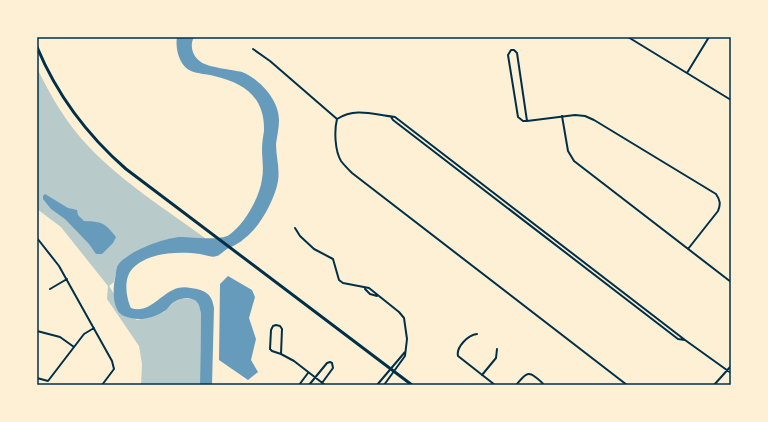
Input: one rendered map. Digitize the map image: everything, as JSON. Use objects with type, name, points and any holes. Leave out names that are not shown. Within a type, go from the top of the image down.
[{"type":"main road","points":[[37,47],[49,74],[78,120],[126,169],[238,252],[412,385]]},
{"type":"street","points":[[628,37],[731,100]]},
{"type":"street","points":[[687,74],[709,37]]},
{"type":"street","points":[[253,49],[270,61],[337,119]]},
{"type":"street","points":[[527,121],[517,53],[514,50],[510,50],[508,55],[518,117],[523,121],[527,121],[562,116],[580,115],[594,120],[716,194],[720,199],[718,211],[688,249]]},
{"type":"street","points":[[337,119],[348,114],[361,112],[394,117],[685,340],[731,373]]},
{"type":"street","points":[[391,116],[393,120],[678,339],[685,340]]},
{"type":"street","points":[[562,116],[568,151],[574,161],[731,282]]},
{"type":"street","points":[[337,119],[336,141],[338,156],[352,173],[627,385]]},
{"type":"street","points":[[295,228],[300,236],[314,249],[333,259],[339,280],[343,283],[369,288],[377,296],[403,315],[406,333],[406,351],[403,359],[384,385]]},
{"type":"street","points":[[37,238],[55,259],[112,361],[114,367],[113,370],[102,385]]},
{"type":"street","points":[[589,271],[592,268]]},
{"type":"street","points":[[50,289],[67,280]]},
{"type":"street","points":[[281,354],[282,329],[280,326],[274,325],[271,330],[270,349],[294,361],[324,385]]},
{"type":"street","points":[[37,378],[48,381],[84,334],[94,328]]},
{"type":"street","points":[[37,332],[60,337],[74,347]]},
{"type":"street","points":[[477,334],[468,337],[458,350],[457,354],[459,358],[495,385]]},
{"type":"street","points":[[482,375],[496,358],[497,350]]},
{"type":"street","points":[[377,385],[406,351]]},
{"type":"street","points":[[310,385],[327,363],[330,362],[332,363],[333,368],[322,383]]},
{"type":"street","points":[[714,385],[731,366]]},
{"type":"street","points":[[298,385],[308,373]]},
{"type":"street","points":[[516,385],[525,374],[531,374],[542,381],[544,385]]},
{"type":"shaded area","points":[[37,68],[60,110],[89,147],[130,184],[205,238],[173,238],[139,250],[126,257],[118,265],[114,282],[109,286],[114,294],[116,307],[137,320],[164,312],[174,302],[181,299],[193,299],[198,302],[201,312],[200,385],[141,385],[142,364],[139,346],[107,299],[108,286],[61,227],[37,209]]},
{"type":"water","points":[[177,37],[194,37],[192,48],[194,54],[198,60],[204,64],[242,72],[249,75],[262,85],[276,105],[279,120],[276,144],[279,172],[278,181],[274,196],[266,212],[251,233],[215,257],[192,253],[174,253],[147,259],[133,268],[128,277],[126,288],[131,308],[138,309],[150,306],[172,290],[181,287],[197,289],[207,293],[214,308],[212,385],[200,385],[201,313],[199,305],[195,300],[189,298],[179,299],[159,314],[148,318],[135,319],[121,314],[118,311],[114,299],[116,270],[122,260],[137,250],[157,242],[174,238],[219,238],[229,235],[246,218],[255,202],[261,186],[263,172],[262,147],[264,131],[261,109],[257,101],[251,93],[235,83],[187,69],[183,65],[177,51]]},
{"type":"water","points":[[45,194],[68,208],[77,210],[78,215],[84,221],[99,223],[108,228],[116,237],[113,243],[102,254],[96,254],[89,244],[65,219],[51,209],[43,199]]},
{"type":"water","points":[[228,276],[252,290],[255,297],[249,318],[256,339],[251,360],[258,372],[248,380],[219,360],[220,284]]}]
